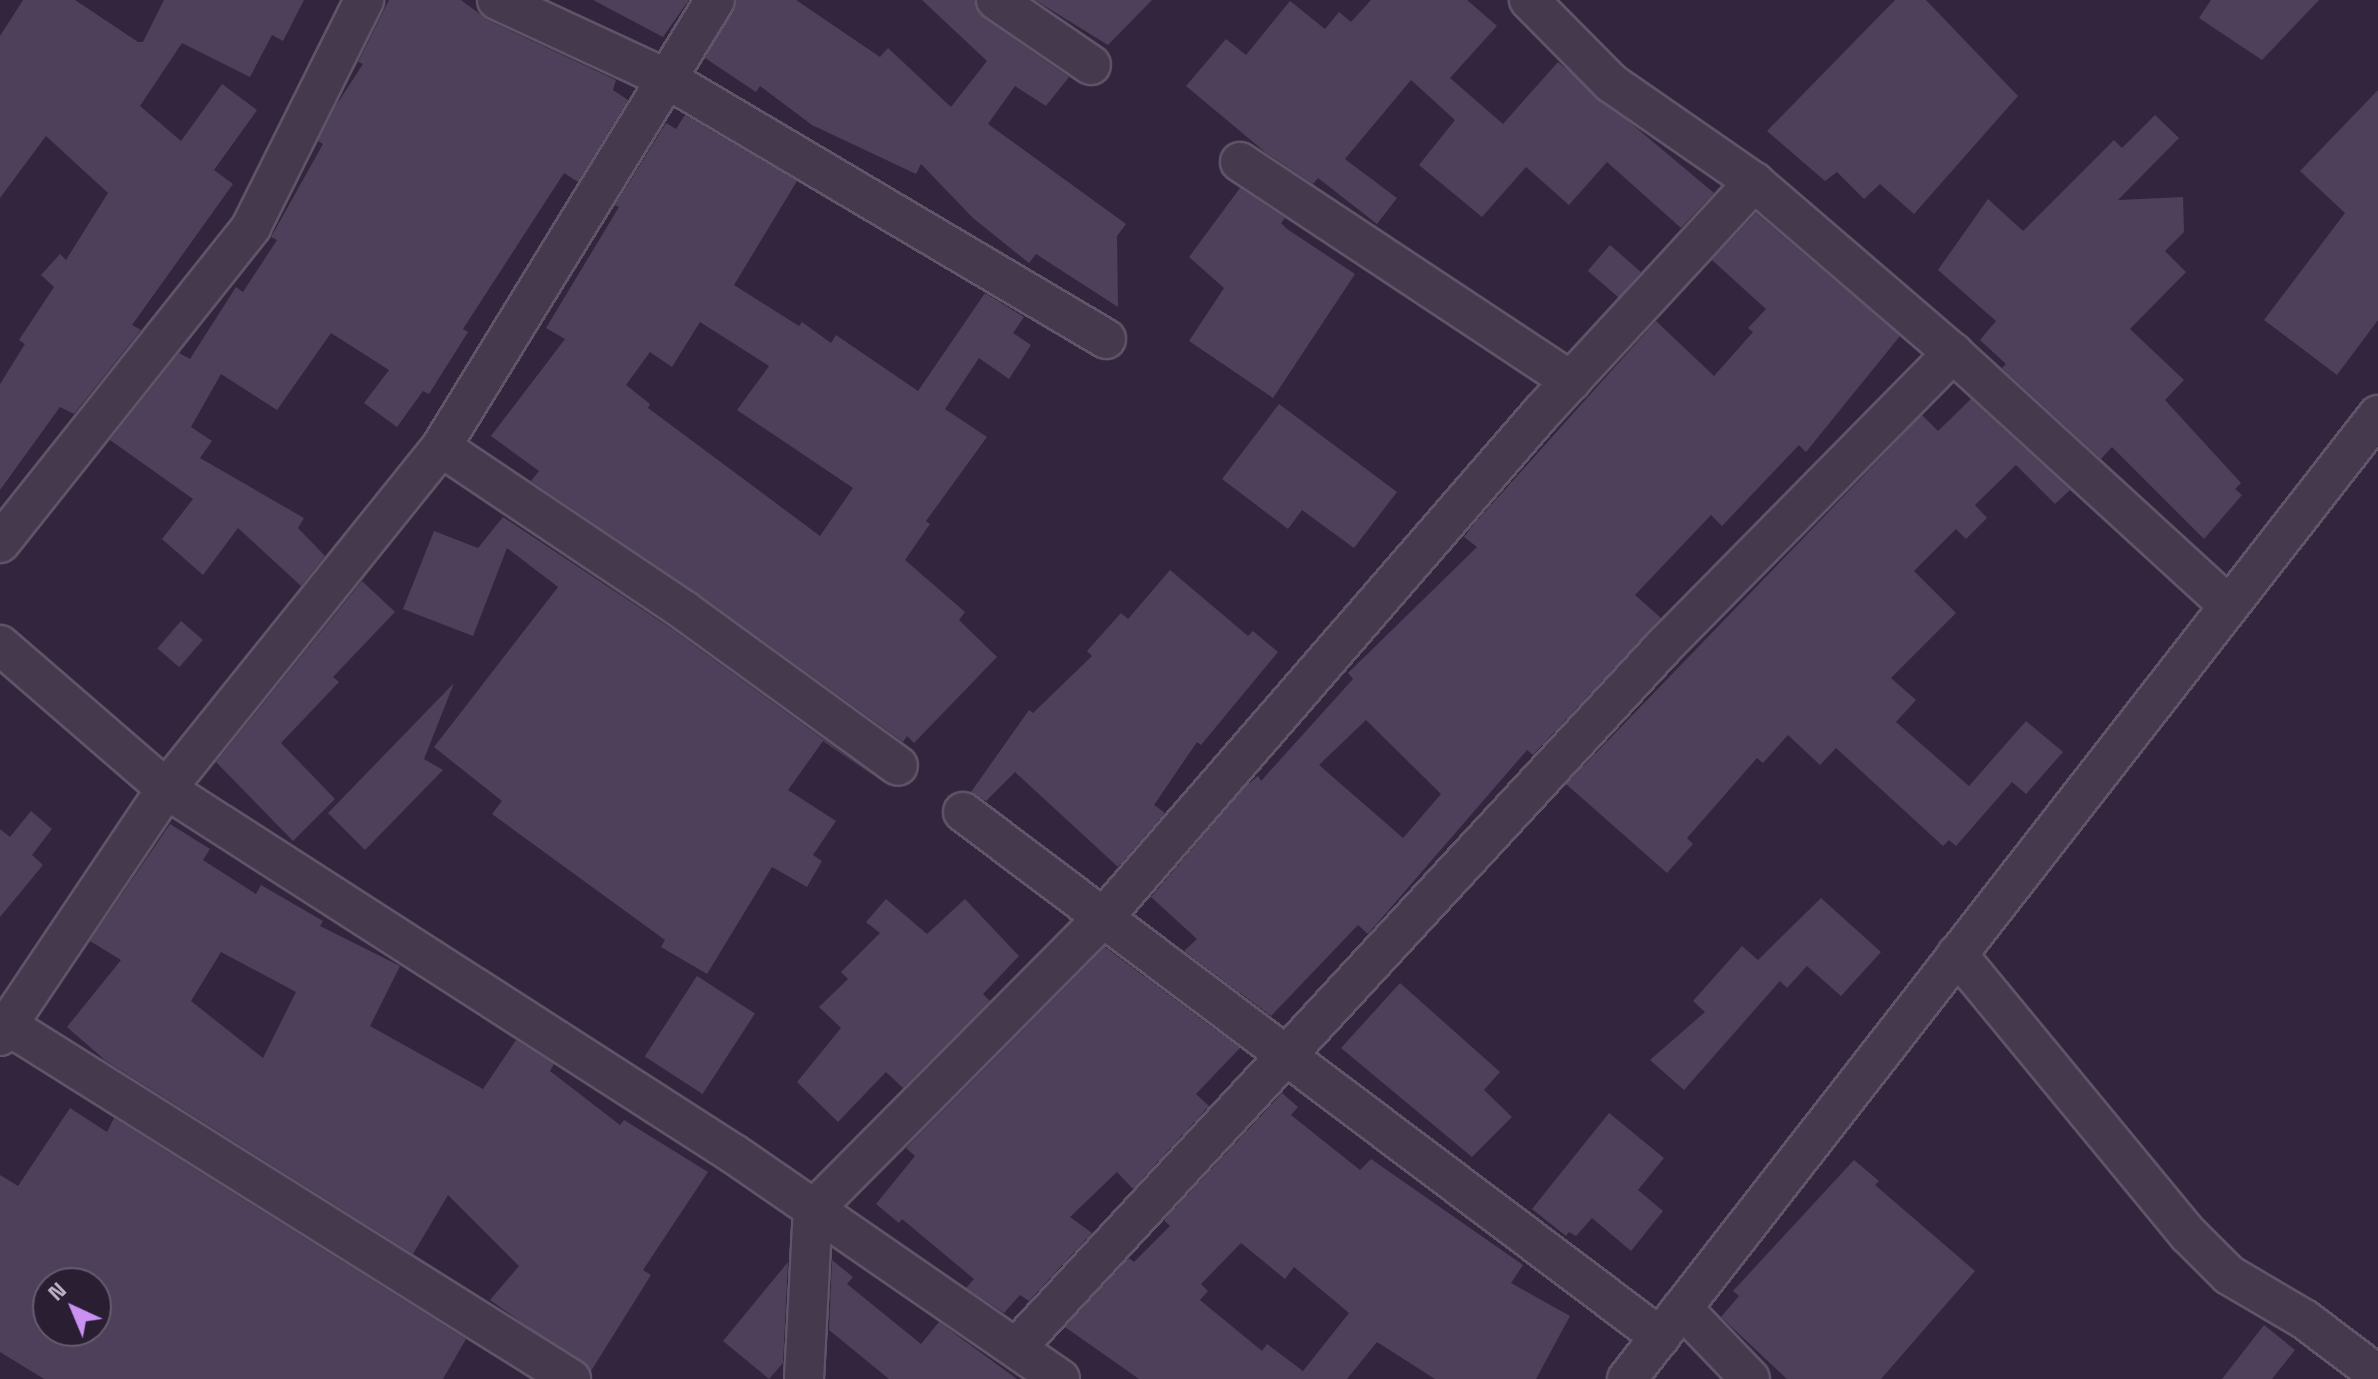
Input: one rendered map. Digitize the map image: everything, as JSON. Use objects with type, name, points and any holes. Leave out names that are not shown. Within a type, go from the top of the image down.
[{"type":"street","points":[[0,543],[251,227],[364,0]]},
{"type":"street","points":[[497,0],[669,80],[1106,339]]},
{"type":"street","points":[[571,1379],[4,1030],[166,789],[441,447],[669,80],[715,0]]},
{"type":"street","points":[[996,0],[1091,65]]},
{"type":"street","points":[[1529,0],[1611,83],[1754,182],[1953,353],[2229,606]]},
{"type":"street","points":[[1240,162],[1571,381]]},
{"type":"street","points":[[804,1379],[802,1203],[1103,918],[1571,381],[1754,182]]},
{"type":"street","points":[[1017,1347],[1283,1054],[1664,646],[1953,353]]},
{"type":"street","points":[[1627,1379],[2378,415]]},
{"type":"street","points":[[441,447],[685,611],[898,766]]},
{"type":"street","points":[[0,645],[166,789],[734,1154],[1060,1379]]},
{"type":"street","points":[[963,812],[1283,1054],[1750,1379]]},
{"type":"street","points":[[1957,954],[2189,1235],[2229,1275],[2270,1297],[2378,1375]]},
{"type":"building","points":[[23,0],[75,0],[138,42],[143,42],[164,0],[304,0],[283,41],[272,35],[250,77],[182,43],[140,106],[181,141],[222,84],[257,110],[214,170],[233,184],[132,325],[141,330],[74,414],[60,407],[0,490],[0,384],[25,344],[19,340],[54,287],[41,275],[60,254],[66,260],[108,193],[46,136],[0,198],[0,36]]},
{"type":"building","points":[[389,0],[461,0],[488,20],[616,80],[613,90],[628,100],[578,182],[564,173],[463,329],[468,332],[429,394],[423,391],[397,427],[364,403],[389,370],[331,333],[277,410],[221,374],[191,427],[212,441],[200,458],[304,518],[298,528],[325,556],[301,586],[238,528],[203,575],[162,539],[193,499],[110,440],[179,353],[190,359],[236,287],[243,292],[277,240],[271,237],[323,144],[318,141],[335,107],[363,64],[358,62]]},
{"type":"building","points":[[593,0],[689,0],[663,37]]},
{"type":"building","points":[[737,0],[796,0],[880,57],[888,48],[951,107],[987,61],[922,0],[974,0],[984,18],[1069,77],[1046,106],[1015,86],[988,124],[1126,224],[1117,236],[1118,307],[1036,254],[1029,263],[973,218],[921,164],[916,174],[812,125],[760,86],[756,92],[705,58]]},
{"type":"building","points":[[1035,0],[1152,0],[1108,45]]},
{"type":"building","points":[[1371,0],[1467,0],[1497,26],[1450,78],[1503,124],[1558,62],[1714,193],[1681,228],[1607,162],[1569,205],[1526,167],[1482,217],[1419,165],[1455,120],[1411,80],[1345,159],[1397,198],[1377,224],[1318,178],[1313,184],[1265,152],[1186,86],[1226,39],[1246,55],[1290,1],[1325,29],[1339,12],[1351,22]]},
{"type":"building","points":[[1895,0],[1926,0],[2018,96],[1914,214],[1880,184],[1864,199],[1837,172],[1825,181],[1767,131]]},
{"type":"building","points":[[2211,0],[2319,0],[2262,60],[2199,18]]},
{"type":"building","points":[[2378,90],[2378,320],[2337,375],[2264,320],[2345,213],[2300,171]]},
{"type":"building","points":[[685,115],[797,181],[734,285],[799,326],[802,322],[831,343],[836,335],[918,391],[985,293],[1024,317],[1013,333],[1031,345],[1009,379],[979,358],[945,409],[987,437],[926,521],[930,524],[905,560],[965,612],[959,620],[997,657],[914,743],[907,736],[903,742],[697,593],[531,481],[539,471],[491,436],[565,339],[546,328],[619,207],[615,205],[666,123],[676,129]],"holes":[[[700,322],[769,366],[737,410],[853,488],[820,536],[648,408],[650,404],[626,385],[650,352],[672,367]]]},
{"type":"building","points":[[2155,115],[2179,138],[2118,200],[2183,197],[2184,232],[2165,251],[2186,272],[2130,329],[2184,380],[2165,400],[2241,483],[2235,489],[2242,495],[2204,539],[2112,447],[2101,459],[2002,368],[2006,364],[1980,340],[1996,321],[1938,270],[1988,199],[2023,231],[2114,140],[2122,148]]},
{"type":"building","points":[[1240,188],[1285,218],[1281,223],[1287,229],[1355,274],[1273,398],[1189,341],[1224,288],[1189,257]]},
{"type":"building","points":[[1756,213],[1900,336],[1806,452],[1799,445],[1722,526],[1711,515],[1635,595],[1661,618],[1533,755],[1527,750],[1368,934],[1358,925],[1271,1016],[1184,951],[1197,939],[1151,897],[1245,787],[1258,776],[1261,781],[1353,679],[1348,673],[1477,547],[1464,537],[1474,524],[1656,321],[1714,376],[1753,332],[1748,328],[1766,309],[1712,260]],"holes":[[[1366,720],[1441,794],[1403,838],[1319,765]]]},
{"type":"building","points":[[1610,245],[1641,272],[1619,298],[1588,271]]},
{"type":"building","points":[[1971,399],[2070,490],[2055,504],[2016,465],[1975,505],[1987,518],[1966,539],[1956,529],[1914,571],[1956,613],[1891,678],[1916,700],[1896,722],[1969,786],[2026,721],[2063,752],[2026,794],[2012,782],[1956,846],[1949,840],[1943,846],[1836,748],[1820,765],[1788,735],[1763,763],[1757,758],[1687,838],[1693,844],[1667,873],[1566,784],[1922,415],[1938,431]]},
{"type":"building","points":[[1279,404],[1397,492],[1354,548],[1302,510],[1288,529],[1222,479]]},
{"type":"building","points":[[503,517],[672,629],[878,779],[823,741],[788,790],[836,821],[813,855],[822,861],[807,887],[772,867],[707,974],[661,947],[665,940],[492,814],[502,801],[434,747],[558,587],[507,548],[473,636],[403,609],[434,531],[478,548]]},
{"type":"building","points":[[1170,570],[1248,636],[1253,631],[1278,652],[1201,745],[1197,742],[1154,805],[1165,813],[1118,867],[1015,772],[986,801],[971,792],[1029,710],[1033,713],[1092,656],[1087,651],[1121,613],[1128,619]]},
{"type":"building","points":[[362,581],[395,612],[333,677],[339,682],[281,743],[335,799],[293,841],[216,762]]},
{"type":"building","points":[[181,621],[203,640],[179,667],[157,648]]},
{"type":"building","points":[[454,683],[424,759],[443,770],[365,850],[328,813]]},
{"type":"building","points":[[31,811],[52,829],[32,855],[43,865],[0,917],[0,829],[10,837]]},
{"type":"building","points":[[170,824],[210,849],[203,860],[256,894],[261,885],[323,921],[320,926],[400,966],[370,1026],[483,1089],[516,1040],[554,1064],[550,1071],[620,1125],[624,1120],[708,1172],[643,1270],[651,1275],[591,1371],[490,1300],[519,1266],[448,1195],[413,1254],[106,1061],[67,1027],[121,960],[90,941]],"holes":[[[221,952],[296,992],[263,1058],[191,1001]]]},
{"type":"building","points":[[1821,898],[1881,952],[1841,996],[1807,966],[1787,988],[1780,981],[1684,1090],[1650,1060],[1705,1012],[1693,1001],[1742,946],[1758,960]]},
{"type":"building","points":[[886,899],[927,934],[965,899],[1019,956],[983,994],[990,1001],[903,1088],[886,1072],[838,1122],[797,1082],[841,1028],[819,1007],[848,979],[841,972],[880,933],[866,922]]},
{"type":"building","points":[[1105,947],[1240,1048],[1196,1094],[1209,1106],[1133,1189],[1117,1172],[1070,1217],[1092,1233],[1029,1301],[1020,1295],[1004,1313],[966,1288],[974,1279],[902,1219],[899,1223],[876,1204],[915,1156],[906,1148]]},
{"type":"building","points":[[697,976],[755,1014],[703,1094],[645,1057]]},
{"type":"building","points":[[1400,983],[1500,1072],[1484,1090],[1512,1117],[1472,1157],[1341,1048]]},
{"type":"building","points":[[1282,1093],[1298,1107],[1291,1115],[1360,1170],[1371,1159],[1523,1265],[1511,1283],[1570,1316],[1536,1379],[1435,1379],[1377,1342],[1347,1379],[1139,1379],[1065,1327],[1129,1258],[1134,1262],[1170,1226],[1164,1220]],"holes":[[[1241,1243],[1285,1279],[1294,1267],[1349,1313],[1303,1371],[1267,1344],[1262,1351],[1200,1300],[1208,1291],[1201,1284]]]},
{"type":"building","points":[[70,1108],[107,1132],[114,1118],[466,1339],[443,1379],[44,1379],[0,1352],[0,1175],[18,1186]]},
{"type":"building","points":[[1609,1113],[1664,1158],[1638,1190],[1663,1211],[1631,1251],[1592,1218],[1576,1236],[1569,1232],[1566,1236],[1532,1209]]},
{"type":"building","points":[[1854,1160],[1879,1181],[1875,1185],[1975,1271],[1881,1379],[1787,1379],[1721,1317],[1739,1296],[1733,1291]]},
{"type":"building","points":[[832,1260],[853,1277],[847,1284],[921,1344],[939,1322],[1017,1379],[889,1379],[829,1330]]},
{"type":"building","points":[[788,1262],[783,1363],[769,1379],[723,1341]]},
{"type":"building","points":[[2264,1325],[2295,1350],[2272,1379],[2222,1379]]}]
